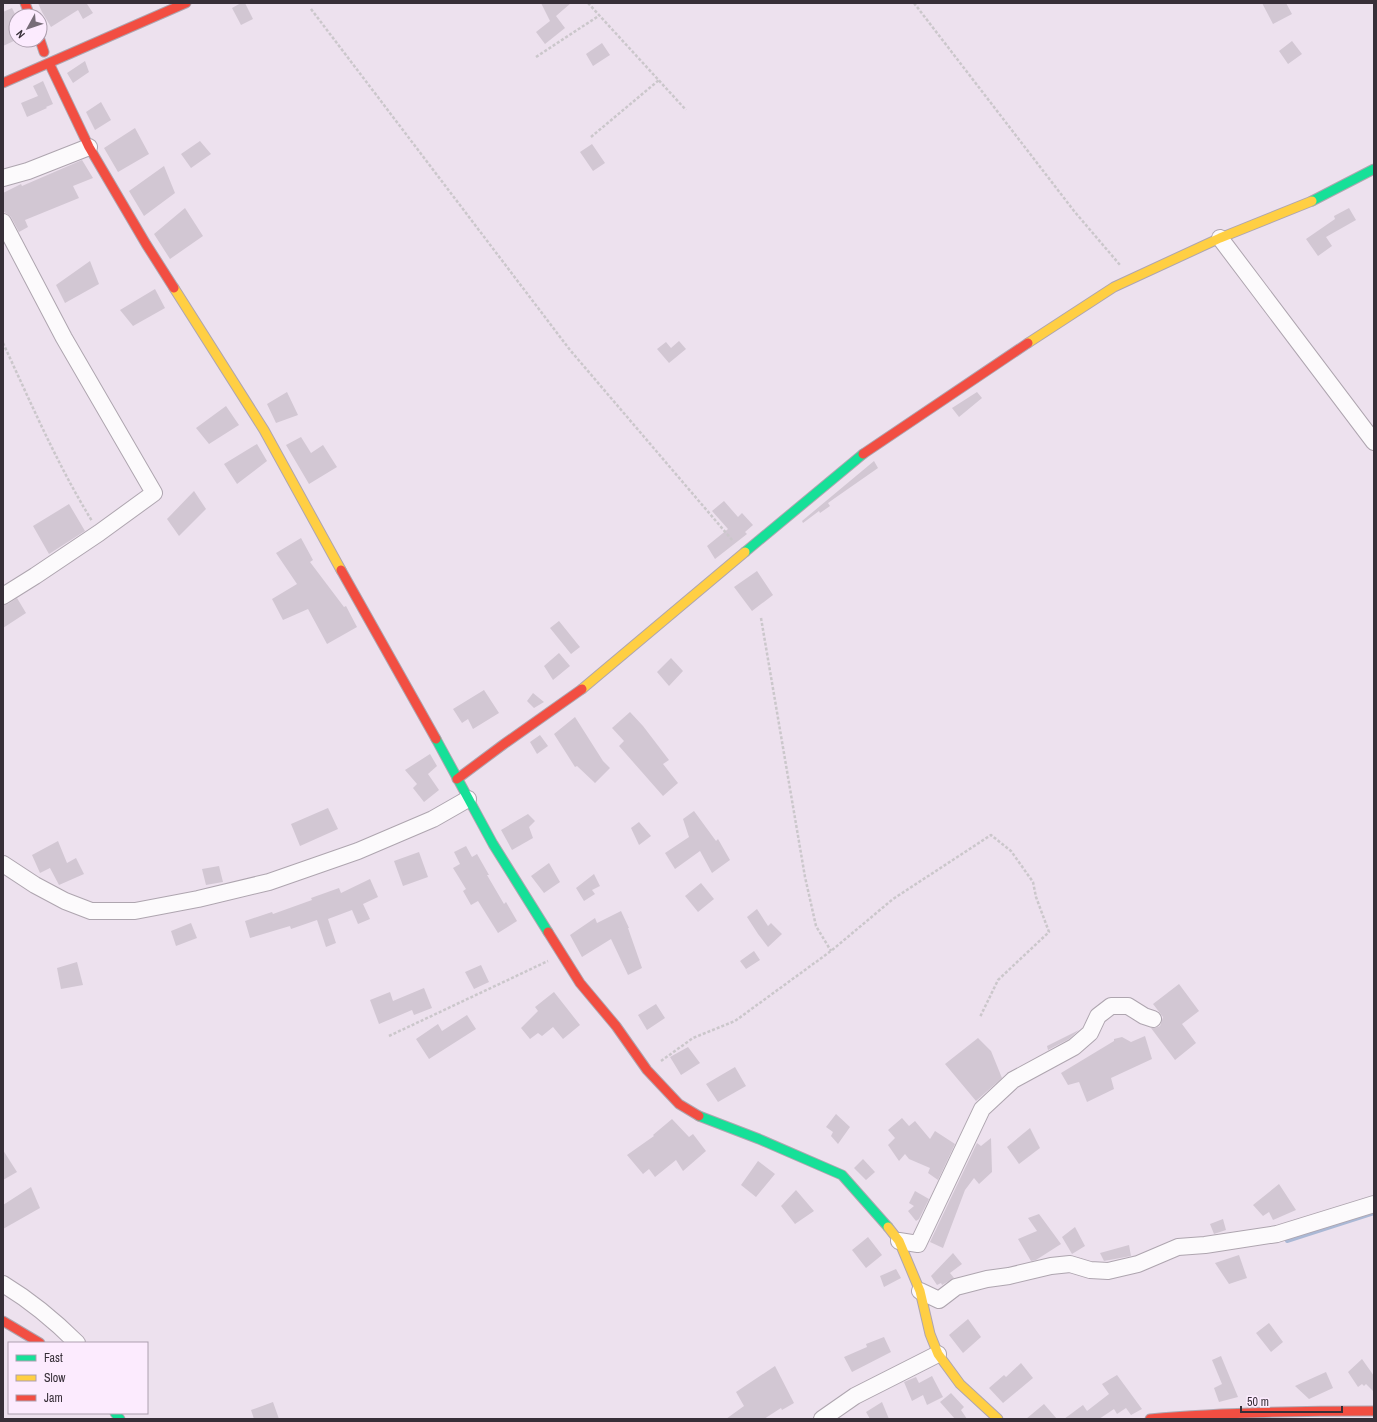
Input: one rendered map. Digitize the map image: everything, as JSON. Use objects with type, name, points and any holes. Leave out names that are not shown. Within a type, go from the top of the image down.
[{"type":"main road","points":[[3,83],[186,3]]},
{"type":"main road","points":[[43,48],[45,52]]},
{"type":"main road","points":[[49,63],[89,146],[146,244],[264,430],[493,844],[580,983],[616,1026],[647,1070],[680,1104],[703,1119],[759,1139],[842,1175],[873,1209],[899,1241],[920,1291],[930,1334],[938,1354],[960,1384],[998,1419]]},
{"type":"main road","points":[[457,779],[504,744],[574,696],[859,456],[1114,287],[1220,238],[1321,196],[1374,169]]},
{"type":"main road","points":[[3,1321],[38,1342]]},
{"type":"main road","points":[[1150,1419],[1184,1416],[1317,1411],[1374,1411]]},
{"type":"street","points":[[3,178],[28,171],[89,146]]},
{"type":"street","points":[[3,222],[64,338],[154,493],[35,576],[3,596]]},
{"type":"street","points":[[1220,238],[1374,442]]},
{"type":"street","points":[[3,864],[34,885],[65,901],[91,911],[135,911],[198,899],[276,879],[358,851],[433,819],[468,799]]},
{"type":"street","points":[[899,1241],[918,1244],[982,1109],[1013,1080],[1074,1047],[1090,1033],[1098,1016],[1111,1006],[1128,1006],[1152,1019]]},
{"type":"street","points":[[920,1291],[939,1300],[956,1287],[1051,1266],[1070,1264],[1090,1270],[1108,1271],[1138,1264],[1178,1247],[1205,1245],[1277,1234],[1374,1204]]},
{"type":"street","points":[[3,1284],[25,1298],[56,1322],[76,1342]]},
{"type":"street","points":[[822,1419],[855,1396],[938,1354]]},
{"type":"street","points":[[1317,1411],[1333,1419]]},
{"type":"path","points":[[588,3],[686,110]]},
{"type":"path","points":[[914,3],[1074,211],[1131,279]]},
{"type":"path","points":[[311,9],[570,350],[743,553]]},
{"type":"path","points":[[536,57],[600,15]]},
{"type":"path","points":[[591,137],[659,80]]},
{"type":"path","points":[[3,343],[59,462],[99,532]]},
{"type":"path","points":[[761,618],[805,877],[816,926],[831,951]]},
{"type":"path","points":[[647,1070],[693,1038],[735,1021],[831,951],[893,899],[991,835],[1011,850],[1033,882],[1036,897],[1049,932],[998,980],[980,1017]]},
{"type":"path","points":[[389,1036],[563,954]]},
{"type":"building","points":[[38,3],[88,3],[87,4],[93,13],[83,19],[78,10],[51,27],[48,22],[48,8],[40,8]]},
{"type":"building","points":[[241,3],[245,3],[253,19],[241,25],[232,8]]},
{"type":"building","points":[[541,3],[571,3],[556,16],[565,28],[545,44],[536,32],[550,21]]},
{"type":"building","points":[[1262,3],[1286,3],[1292,14],[1273,24]]},
{"type":"building","points":[[8,10],[8,44],[3,46],[3,12]]},
{"type":"building","points":[[1292,41],[1302,54],[1288,64],[1279,51]]},
{"type":"building","points":[[602,43],[610,55],[593,66],[586,54]]},
{"type":"building","points":[[85,61],[89,72],[73,83],[67,73]]},
{"type":"building","points":[[43,81],[53,104],[27,117],[21,103],[38,96],[33,86]]},
{"type":"building","points":[[101,102],[111,120],[95,130],[86,112]]},
{"type":"building","points":[[135,128],[149,154],[118,172],[104,148]]},
{"type":"building","points":[[200,141],[211,154],[191,168],[181,154]]},
{"type":"building","points":[[592,144],[605,163],[593,171],[580,152]]},
{"type":"building","points":[[82,160],[93,178],[73,186],[79,198],[25,220],[28,227],[19,232],[11,217],[3,211],[3,193],[21,184],[22,186]]},
{"type":"building","points":[[164,166],[175,193],[144,216],[129,191]]},
{"type":"building","points":[[185,208],[203,236],[170,259],[154,234]]},
{"type":"building","points":[[1349,208],[1356,220],[1326,237],[1332,246],[1318,256],[1306,239],[1335,219],[1334,216]]},
{"type":"building","points":[[90,261],[99,284],[65,303],[56,285]]},
{"type":"building","points":[[155,289],[165,308],[133,326],[120,310]]},
{"type":"building","points":[[679,341],[686,349],[669,363],[657,349],[666,342],[671,348]]},
{"type":"building","points":[[287,392],[298,415],[276,423],[267,404]]},
{"type":"building","points":[[977,392],[982,398],[959,417],[952,408]]},
{"type":"building","points":[[226,406],[239,425],[209,444],[196,428]]},
{"type":"building","points":[[301,437],[311,453],[323,445],[337,467],[309,484],[286,445]]},
{"type":"building","points":[[257,444],[267,461],[237,484],[224,464]]},
{"type":"building","points":[[874,461],[878,468],[828,503],[830,506],[820,513],[819,511],[803,523],[802,521]]},
{"type":"building","points":[[194,491],[206,509],[179,536],[167,519]]},
{"type":"building","points":[[724,501],[738,517],[742,513],[753,525],[745,532],[747,534],[715,559],[707,546],[728,529],[712,511]]},
{"type":"building","points":[[69,504],[85,531],[49,554],[33,526]]},
{"type":"building","points":[[301,538],[313,560],[310,562],[344,607],[346,606],[357,627],[327,644],[308,609],[283,620],[272,599],[297,584],[276,553]]},
{"type":"building","points":[[757,571],[773,595],[752,611],[734,587]]},
{"type":"building","points":[[17,598],[26,613],[3,628],[3,605],[8,604]]},
{"type":"building","points":[[559,621],[580,647],[571,654],[550,628]]},
{"type":"building","points":[[559,653],[570,666],[553,680],[544,666]]},
{"type":"building","points":[[671,658],[683,671],[669,686],[657,672]]},
{"type":"building","points":[[484,690],[499,713],[473,729],[468,719],[462,723],[453,709]]},
{"type":"building","points":[[533,693],[544,702],[534,708],[527,701]]},
{"type":"building","points":[[630,712],[643,726],[669,760],[663,764],[678,783],[663,796],[619,746],[624,741],[612,728]]},
{"type":"building","points":[[575,717],[603,761],[610,768],[595,783],[577,766],[575,767],[554,734]]},
{"type":"building","points":[[540,735],[548,746],[537,754],[530,742]]},
{"type":"building","points":[[430,754],[437,766],[428,774],[439,790],[424,802],[413,788],[417,784],[405,770]]},
{"type":"building","points":[[328,808],[338,829],[300,846],[291,824]]},
{"type":"building","points":[[694,811],[716,841],[718,839],[730,860],[712,873],[700,851],[675,869],[665,853],[689,837],[683,819]]},
{"type":"building","points":[[528,814],[535,821],[529,827],[533,838],[512,850],[501,830]]},
{"type":"building","points":[[639,822],[651,836],[639,845],[631,828]]},
{"type":"building","points":[[58,841],[67,863],[76,858],[84,874],[59,885],[50,868],[40,873],[32,855]]},
{"type":"building","points":[[466,846],[472,857],[477,854],[504,904],[506,902],[517,921],[498,933],[478,901],[471,905],[463,891],[466,889],[453,868],[460,864],[454,852]]},
{"type":"building","points":[[419,852],[428,877],[403,886],[394,861]]},
{"type":"building","points":[[549,863],[560,882],[544,893],[531,876]]},
{"type":"building","points":[[219,866],[223,882],[206,885],[202,869]]},
{"type":"building","points":[[594,874],[600,886],[592,890],[595,894],[584,901],[576,888]]},
{"type":"building","points":[[370,879],[378,897],[363,904],[370,919],[358,924],[352,910],[328,919],[336,943],[326,947],[317,920],[291,929],[290,926],[250,938],[245,921],[272,912],[273,914],[312,900],[311,898],[339,888],[341,893]]},
{"type":"building","points":[[701,883],[714,899],[698,912],[685,896]]},
{"type":"building","points":[[757,909],[768,926],[771,923],[782,934],[768,947],[747,917]]},
{"type":"building","points":[[621,911],[629,928],[642,968],[628,975],[611,939],[582,957],[570,935],[595,918],[597,923]]},
{"type":"building","points":[[191,923],[197,938],[176,946],[171,931]]},
{"type":"building","points":[[754,951],[760,960],[746,969],[740,961]]},
{"type":"building","points":[[77,962],[83,985],[61,989],[57,968]]},
{"type":"building","points":[[481,965],[489,982],[474,989],[465,972]]},
{"type":"building","points":[[1179,984],[1199,1011],[1182,1024],[1196,1043],[1175,1060],[1151,1028],[1160,1026],[1163,1017],[1153,1004]]},
{"type":"building","points":[[424,988],[432,1008],[414,1015],[412,1010],[379,1024],[370,1000],[390,992],[393,1001]]},
{"type":"building","points":[[554,992],[580,1025],[563,1039],[553,1027],[542,1036],[538,1033],[530,1039],[521,1028],[538,1011],[535,1007]]},
{"type":"building","points":[[656,1004],[665,1018],[647,1030],[638,1015]]},
{"type":"building","points":[[467,1015],[476,1029],[429,1059],[416,1039],[438,1024],[442,1031]]},
{"type":"building","points":[[1079,1030],[1069,1039],[1048,1050],[1047,1046]]},
{"type":"building","points":[[1145,1036],[1152,1059],[1111,1078],[1114,1089],[1087,1102],[1079,1082],[1068,1085],[1061,1073],[1114,1041],[1114,1039],[1122,1037],[1131,1042]]},
{"type":"building","points":[[978,1038],[991,1051],[1002,1078],[976,1101],[945,1064]]},
{"type":"building","points":[[688,1047],[700,1063],[681,1075],[670,1057]]},
{"type":"building","points":[[735,1067],[746,1086],[718,1102],[706,1084]]},
{"type":"building","points":[[836,1114],[850,1127],[838,1144],[831,1136],[833,1132],[826,1127]]},
{"type":"building","points":[[902,1118],[909,1126],[915,1121],[930,1139],[935,1131],[955,1144],[938,1180],[928,1173],[930,1168],[909,1159],[905,1154],[899,1161],[888,1145],[895,1138],[888,1130]]},
{"type":"building","points":[[672,1119],[689,1137],[693,1134],[706,1151],[683,1171],[676,1160],[655,1177],[649,1169],[643,1174],[627,1155],[654,1136],[653,1135]]},
{"type":"building","points":[[1030,1128],[1040,1148],[1019,1164],[1007,1147]]},
{"type":"building","points":[[991,1138],[992,1172],[979,1184],[974,1178],[965,1190],[943,1248],[930,1242],[977,1143],[981,1146]]},
{"type":"building","points":[[3,1150],[17,1172],[3,1180]]},
{"type":"building","points":[[863,1159],[875,1172],[866,1180],[854,1168]]},
{"type":"building","points":[[758,1161],[775,1174],[756,1197],[741,1185]]},
{"type":"building","points":[[1279,1184],[1296,1210],[1273,1220],[1269,1212],[1263,1216],[1253,1205]]},
{"type":"building","points":[[31,1187],[40,1208],[3,1229],[3,1205]]},
{"type":"building","points":[[796,1190],[814,1211],[795,1224],[781,1206]]},
{"type":"building","points":[[915,1191],[929,1199],[919,1219],[916,1221],[908,1211],[914,1206],[909,1203]]},
{"type":"building","points":[[1039,1214],[1061,1244],[1036,1260],[1031,1261],[1018,1239],[1037,1231],[1028,1218]]},
{"type":"building","points":[[1223,1219],[1226,1230],[1214,1234],[1210,1224]]},
{"type":"building","points":[[1075,1227],[1085,1246],[1072,1254],[1062,1237]]},
{"type":"building","points":[[868,1237],[882,1255],[866,1268],[852,1250]]},
{"type":"building","points":[[1129,1245],[1131,1256],[1104,1261],[1100,1253]]},
{"type":"building","points":[[953,1253],[962,1264],[950,1273],[954,1278],[942,1285],[941,1283],[937,1285],[931,1276]]},
{"type":"building","points":[[1239,1255],[1247,1278],[1229,1284],[1215,1263]]},
{"type":"building","points":[[896,1269],[901,1278],[884,1287],[880,1276]]},
{"type":"building","points":[[968,1319],[981,1337],[963,1353],[949,1335]]},
{"type":"building","points":[[1269,1323],[1283,1342],[1271,1352],[1256,1333]]},
{"type":"building","points":[[884,1337],[891,1352],[852,1372],[844,1357],[867,1347],[866,1344]]},
{"type":"building","points":[[1221,1356],[1238,1397],[1219,1402],[1214,1388],[1222,1384],[1212,1360]]},
{"type":"building","points":[[1362,1359],[1374,1376],[1374,1392],[1366,1384],[1364,1386],[1362,1384],[1358,1387],[1348,1372]]},
{"type":"building","points":[[1021,1363],[1033,1378],[1003,1403],[989,1388],[1004,1375],[1006,1377]]},
{"type":"building","points":[[775,1366],[794,1403],[782,1410],[781,1408],[764,1419],[726,1419],[744,1406],[736,1392]]},
{"type":"building","points":[[1326,1372],[1333,1388],[1309,1399],[1295,1386]]},
{"type":"building","points":[[1117,1375],[1142,1409],[1131,1415],[1126,1408],[1117,1414],[1114,1409],[1099,1419],[1064,1419],[1083,1405],[1087,1411],[1109,1394],[1102,1384]]},
{"type":"building","points":[[932,1376],[943,1397],[927,1405],[923,1395],[912,1401],[904,1382],[916,1377],[919,1383]]},
{"type":"building","points":[[951,1393],[964,1407],[961,1410],[967,1419],[955,1419],[940,1402]]},
{"type":"building","points":[[273,1402],[279,1419],[254,1419],[251,1410]]},
{"type":"building","points":[[882,1402],[889,1419],[870,1419],[866,1412]]},
{"type":"building","points":[[1044,1404],[1057,1419],[1026,1419]]},
{"type":"waterway","points":[[1287,1241],[1374,1213]]},
{"type":"traffic: fast","points":[[1312,201],[1374,169]]},
{"type":"traffic: fast","points":[[745,552],[863,454]]},
{"type":"traffic: fast","points":[[436,739],[493,844],[548,932]]},
{"type":"traffic: fast","points":[[699,1116],[759,1139],[842,1175],[888,1227]]},
{"type":"traffic: fast","points":[[116,1414],[120,1419]]},
{"type":"traffic: slow","points":[[1028,343],[1114,287],[1220,238],[1312,201]]},
{"type":"traffic: slow","points":[[174,288],[264,430],[341,570]]},
{"type":"traffic: slow","points":[[582,689],[745,552]]},
{"type":"traffic: slow","points":[[888,1227],[899,1241],[920,1291],[930,1334],[938,1354],[960,1384],[998,1419]]},
{"type":"traffic: jam","points":[[25,3],[27,8]]},
{"type":"traffic: jam","points":[[3,83],[186,3]]},
{"type":"traffic: jam","points":[[43,48],[44,52]]},
{"type":"traffic: jam","points":[[49,63],[89,147],[146,244],[174,288]]},
{"type":"traffic: jam","points":[[863,454],[1028,343]]},
{"type":"traffic: jam","points":[[341,570],[436,739]]},
{"type":"traffic: jam","points":[[457,779],[582,689]]},
{"type":"traffic: jam","points":[[548,932],[580,983],[616,1026],[647,1070],[679,1104],[699,1116]]},
{"type":"traffic: jam","points":[[3,1321],[38,1342]]},
{"type":"traffic: jam","points":[[1150,1419],[1262,1412],[1374,1411]]}]
